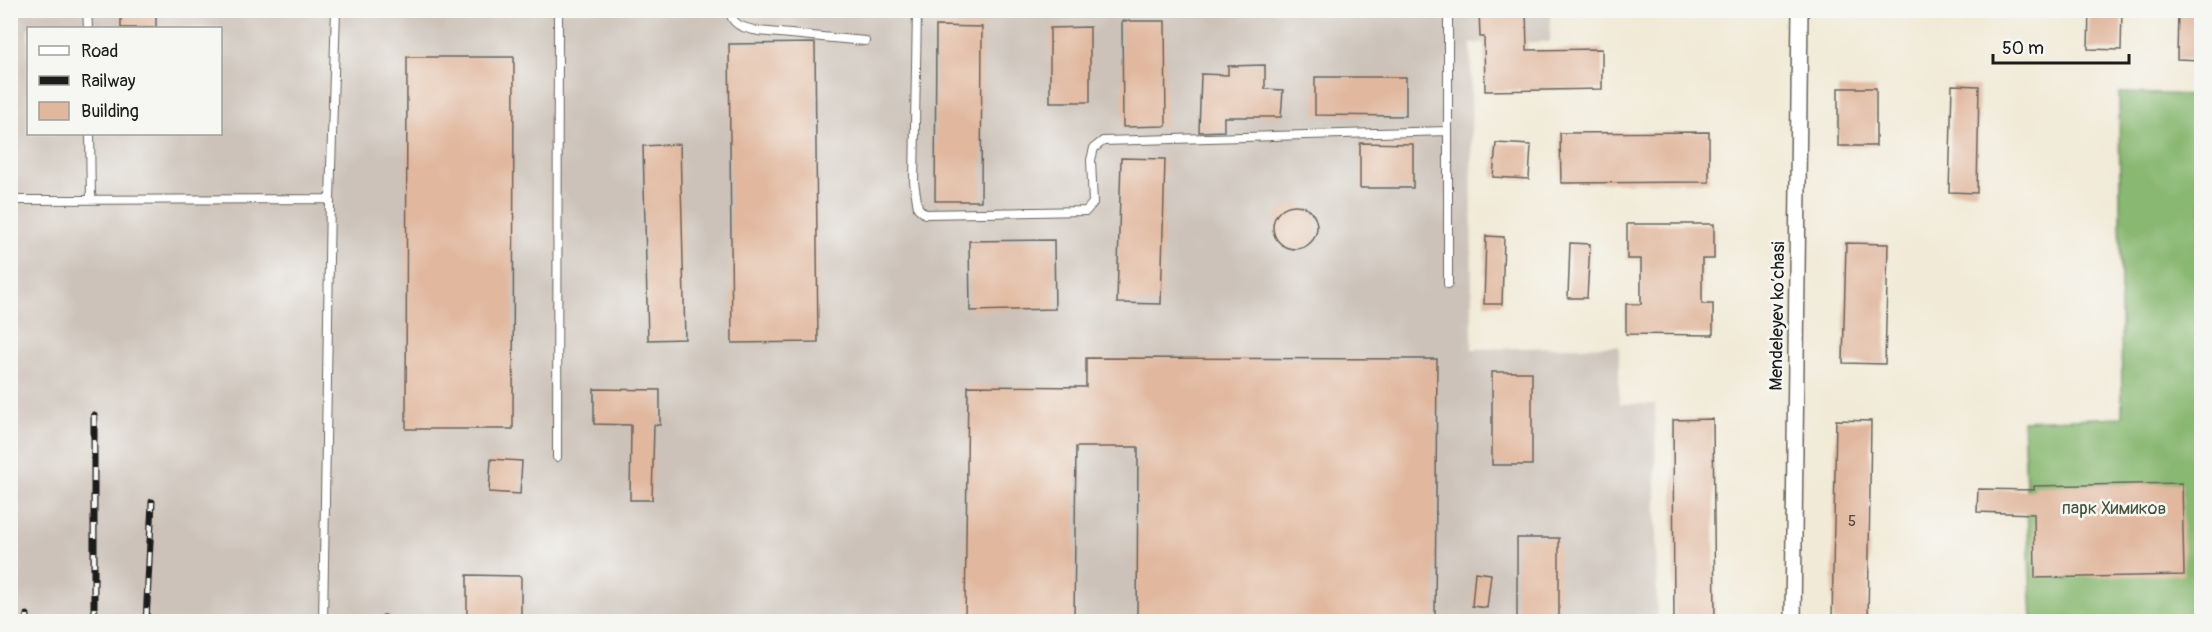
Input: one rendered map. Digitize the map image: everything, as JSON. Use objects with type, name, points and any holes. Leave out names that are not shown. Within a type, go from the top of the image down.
[{"type":"street","name":"Mendeleyev ko‘chasi","points":[[1793,621],[1800,10]]},
{"type":"lane","points":[[87,10],[88,27]]},
{"type":"lane","points":[[323,621],[330,199],[336,10]]},
{"type":"lane","points":[[557,457],[558,10]]},
{"type":"lane","points":[[730,10],[730,16],[741,27],[758,31],[865,41]]},
{"type":"lane","points":[[917,10],[914,182],[918,208],[925,213],[1086,211],[1093,203],[1091,160],[1094,148],[1103,141],[1448,131]]},
{"type":"lane","points":[[1448,10],[1448,284]]},
{"type":"lane","points":[[90,135],[92,198]]},
{"type":"lane","points":[[10,200],[330,199]]},
{"type":"shaded area","points":[[10,11],[1551,11],[1550,42],[1471,43],[1472,349],[1619,346],[1619,404],[1655,404],[1657,621],[11,621]]},
{"type":"green space","name":"парк Химиков","points":[[2119,93],[2201,95],[2201,621],[2032,621],[2023,421],[2122,417]]},
{"type":"building","points":[[121,10],[156,10],[156,27],[121,27]]},
{"type":"building","points":[[1479,10],[1526,10],[1527,50],[1602,49],[1602,89],[1485,91],[1484,37],[1480,37]]},
{"type":"building","points":[[2089,10],[2122,10],[2121,50],[2088,49]]},
{"type":"building","points":[[2178,10],[2202,10],[2202,60],[2177,59]]},
{"type":"building","points":[[1122,21],[1165,21],[1166,126],[1123,127]]},
{"type":"building","points":[[936,26],[982,27],[981,201],[935,201]]},
{"type":"building","points":[[1090,27],[1090,102],[1050,102],[1050,28]]},
{"type":"building","points":[[815,43],[818,342],[732,343],[729,44]]},
{"type":"building","points":[[407,57],[514,57],[513,429],[406,429]]},
{"type":"building","points":[[1265,65],[1265,89],[1283,90],[1281,117],[1224,117],[1224,131],[1199,132],[1201,74],[1228,75],[1228,66]]},
{"type":"building","points":[[1315,77],[1406,77],[1406,116],[1315,115]]},
{"type":"building","points":[[1952,85],[1979,86],[1977,193],[1949,192]]},
{"type":"building","points":[[1838,88],[1876,88],[1876,146],[1838,146]]},
{"type":"building","points":[[1709,132],[1709,182],[1561,183],[1560,133]]},
{"type":"building","points":[[1360,143],[1413,144],[1413,188],[1360,188]]},
{"type":"building","points":[[1496,143],[1531,145],[1529,179],[1493,177]]},
{"type":"building","points":[[680,144],[685,339],[648,340],[643,146]]},
{"type":"building","points":[[1121,158],[1165,159],[1161,304],[1117,303]]},
{"type":"building","points":[[1295,205],[1310,212],[1317,227],[1310,242],[1295,249],[1280,242],[1273,227],[1280,212]]},
{"type":"building","points":[[1627,224],[1714,224],[1714,259],[1702,259],[1702,304],[1713,304],[1713,335],[1626,334],[1626,304],[1641,304],[1641,259],[1627,259]]},
{"type":"building","points":[[1486,236],[1504,237],[1502,304],[1484,304]]},
{"type":"building","points":[[1054,240],[1055,309],[970,311],[969,241]]},
{"type":"building","points":[[1570,243],[1590,244],[1587,298],[1568,298]]},
{"type":"building","points":[[1846,243],[1888,244],[1885,364],[1843,363]]},
{"type":"building","points":[[1086,358],[1437,359],[1435,621],[1137,621],[1138,447],[1076,447],[1074,621],[965,621],[968,386],[1086,387]]},
{"type":"building","points":[[1492,372],[1532,372],[1532,465],[1492,465]]},
{"type":"building","points":[[594,389],[660,390],[660,425],[654,425],[652,500],[630,500],[631,425],[594,424]]},
{"type":"building","points":[[1713,419],[1715,621],[1674,621],[1673,420]]},
{"type":"building","points":[[1836,420],[1871,421],[1868,621],[1832,621]]},
{"type":"building","points":[[491,459],[522,461],[520,494],[489,492]]},
{"type":"building","points":[[2182,483],[2184,575],[2035,578],[2034,514],[1977,512],[1978,489],[2034,490],[2034,486]]},
{"type":"building","points":[[1517,538],[1559,538],[1559,621],[1517,621]]},
{"type":"building","points":[[1475,572],[1491,574],[1487,608],[1472,606]]},
{"type":"building","points":[[467,575],[521,576],[521,621],[467,621]]},
{"type":"railway","points":[[94,415],[94,622]]},
{"type":"railway","points":[[146,622],[152,502]]},
{"type":"railway","points":[[27,615],[27,622]]}]
